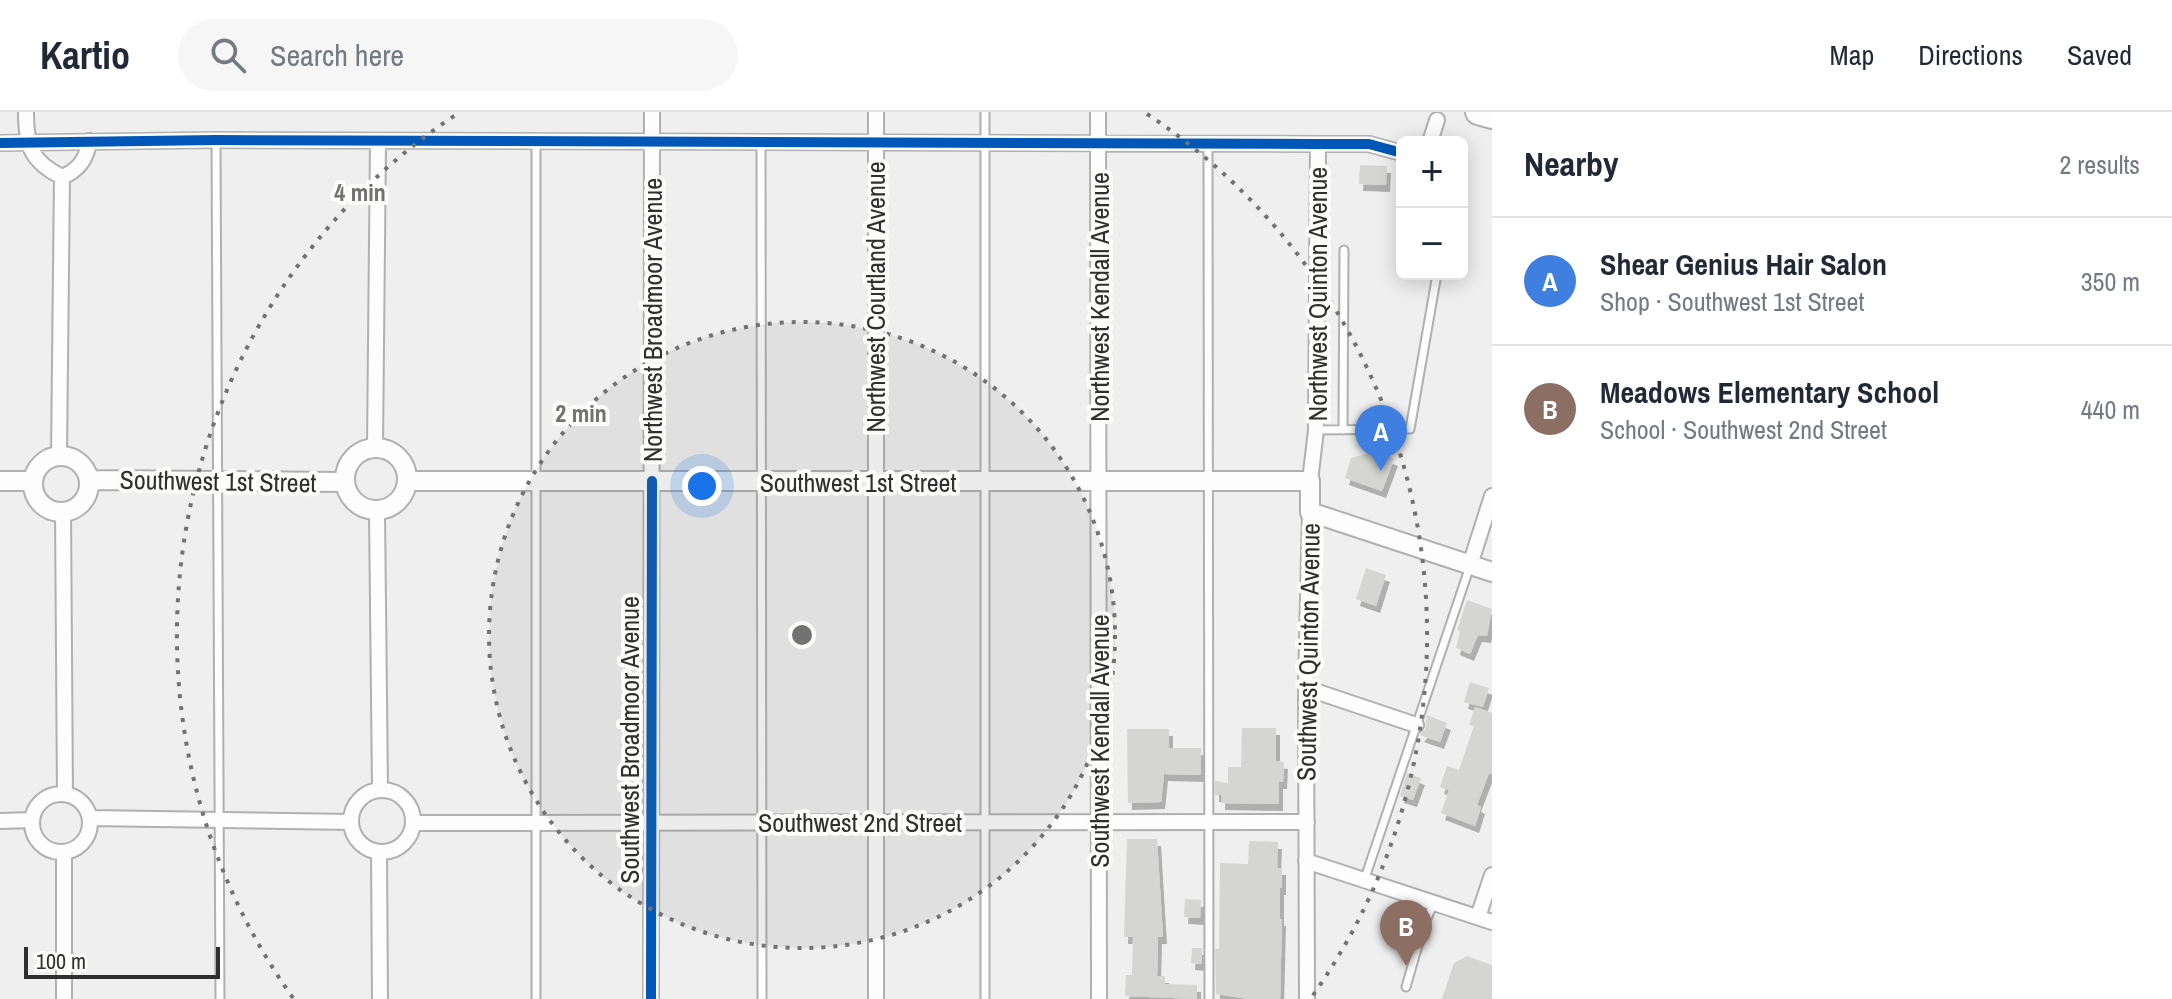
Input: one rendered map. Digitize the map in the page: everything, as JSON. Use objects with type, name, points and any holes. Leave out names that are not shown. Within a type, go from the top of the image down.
[{"type":"highway","points":[[1478,112],[1492,116]]},
{"type":"street","points":[[26,112],[26,142],[34,156],[62,177]]},
{"type":"street","name":"Northwest Broadmoor Avenue","points":[[652,112],[652,481]]},
{"type":"street","name":"Northwest Courtland Avenue","points":[[876,112],[876,999]]},
{"type":"street","name":"Northwest Kendall Avenue","points":[[1098,112],[1099,482]]},
{"type":"street","points":[[1432,136],[1437,120]]},
{"type":"street","points":[[0,143],[216,140],[1318,144]]},
{"type":"street","points":[[62,177],[84,161],[89,141]]},
{"type":"street","points":[[375,446],[378,142]]},
{"type":"street","name":"Northwest Quinton Avenue","points":[[1310,481],[1316,430],[1318,144],[1369,144],[1396,151]]},
{"type":"street","points":[[59,455],[62,177]]},
{"type":"street","points":[[375,446],[398,457],[407,481],[397,502],[377,512],[360,507],[351,499],[345,482],[350,461],[362,450],[375,446]]},
{"type":"street","points":[[59,455],[79,461],[87,470],[90,480],[83,502],[63,512],[47,509],[33,491],[33,481],[40,465],[59,455]]},
{"type":"street","name":"Southwest 1st Street","points":[[90,480],[345,482]]},
{"type":"street","points":[[0,481],[33,481]]},
{"type":"street","name":"Southwest 1st Street","points":[[407,481],[1310,481]]},
{"type":"street","name":"Southwest Broadmoor Avenue","points":[[651,999],[652,481]]},
{"type":"street","name":"Southwest Quinton Avenue","points":[[1307,999],[1306,688],[1310,481]]},
{"type":"street","name":"Southwest Kendall Avenue","points":[[1099,482],[1099,999]]},
{"type":"street","points":[[1470,565],[1492,496]]},
{"type":"street","points":[[63,512],[65,794]]},
{"type":"street","points":[[377,512],[380,789]]},
{"type":"street","points":[[1310,512],[1492,572]]},
{"type":"street","points":[[1306,688],[1416,725]]},
{"type":"street","points":[[380,789],[393,791],[404,798],[411,810],[413,823],[410,835],[402,845],[391,852],[379,854],[359,843],[351,822],[355,804],[363,795],[380,789]]},
{"type":"street","points":[[65,794],[76,798],[84,805],[90,818],[85,841],[64,852],[49,850],[41,844],[33,830],[36,808],[54,795],[65,794]]},
{"type":"street","points":[[90,818],[351,822]]},
{"type":"street","points":[[0,821],[32,820]]},
{"type":"street","name":"Southwest 2nd Street","points":[[413,823],[1307,822]]},
{"type":"street","points":[[64,852],[64,999]]},
{"type":"street","points":[[379,854],[380,999]]},
{"type":"street","points":[[1306,861],[1485,920],[1492,875]]},
{"type":"lane","points":[[985,112],[985,999]]},
{"type":"lane","points":[[216,140],[220,999]]},
{"type":"lane","points":[[536,142],[536,999]]},
{"type":"lane","points":[[761,143],[762,999]]},
{"type":"lane","points":[[1208,143],[1209,999]]},
{"type":"lane","points":[[1343,430],[1344,250]]},
{"type":"lane","points":[[1316,430],[1410,429],[1436,280]]},
{"type":"lane","points":[[1365,878],[1470,565]]},
{"type":"lane","points":[[1406,987],[1434,902]]},
{"type":"building","points":[[1360,165],[1387,166],[1386,185],[1359,184]]},
{"type":"building","points":[[1382,450],[1381,454],[1394,459],[1382,491],[1345,478],[1351,458]]},
{"type":"building","points":[[1366,568],[1386,575],[1376,606],[1356,599]]},
{"type":"building","points":[[1467,600],[1492,609],[1487,636],[1478,635],[1470,654],[1456,648],[1460,631],[1457,630]]},
{"type":"building","points":[[1470,682],[1489,688],[1483,707],[1464,702]]},
{"type":"building","points":[[1475,707],[1492,713],[1492,774],[1489,773],[1477,805],[1481,807],[1475,826],[1441,813],[1449,790],[1440,787],[1447,766],[1459,770],[1474,726],[1469,725]]},
{"type":"building","points":[[1427,715],[1447,723],[1440,742],[1420,735],[1425,729]]},
{"type":"building","points":[[1242,728],[1276,728],[1276,761],[1284,762],[1283,782],[1279,782],[1279,804],[1221,803],[1221,795],[1215,795],[1215,781],[1228,783],[1228,767],[1241,767]]},
{"type":"building","points":[[1127,729],[1169,729],[1169,748],[1201,748],[1201,775],[1164,774],[1161,802],[1128,803]]},
{"type":"building","points":[[1407,773],[1421,778],[1413,800],[1400,796]]},
{"type":"building","points":[[1127,839],[1157,839],[1163,937],[1158,937],[1157,976],[1165,976],[1165,984],[1197,985],[1197,999],[1125,996],[1126,975],[1132,975],[1133,937],[1124,937]]},
{"type":"building","points":[[1249,841],[1278,842],[1277,868],[1282,868],[1280,999],[1249,999],[1216,994],[1220,863],[1248,864]]},
{"type":"building","points":[[1185,899],[1201,900],[1200,918],[1184,917]]},
{"type":"building","points":[[1192,948],[1202,948],[1202,964],[1191,963]]},
{"type":"building","points":[[1467,956],[1492,965],[1492,999],[1442,999],[1454,963]]},
{"type":"cycle path","points":[[0,143],[216,140],[1369,144],[1396,151]]},
{"type":"cycle path","points":[[651,999],[652,481]]},
{"type":"place","name":"Shear Genius Hair Salon","points":[[1381,471]]},
{"type":"place","name":"Meadows Elementary School","points":[[1406,966]]}]
